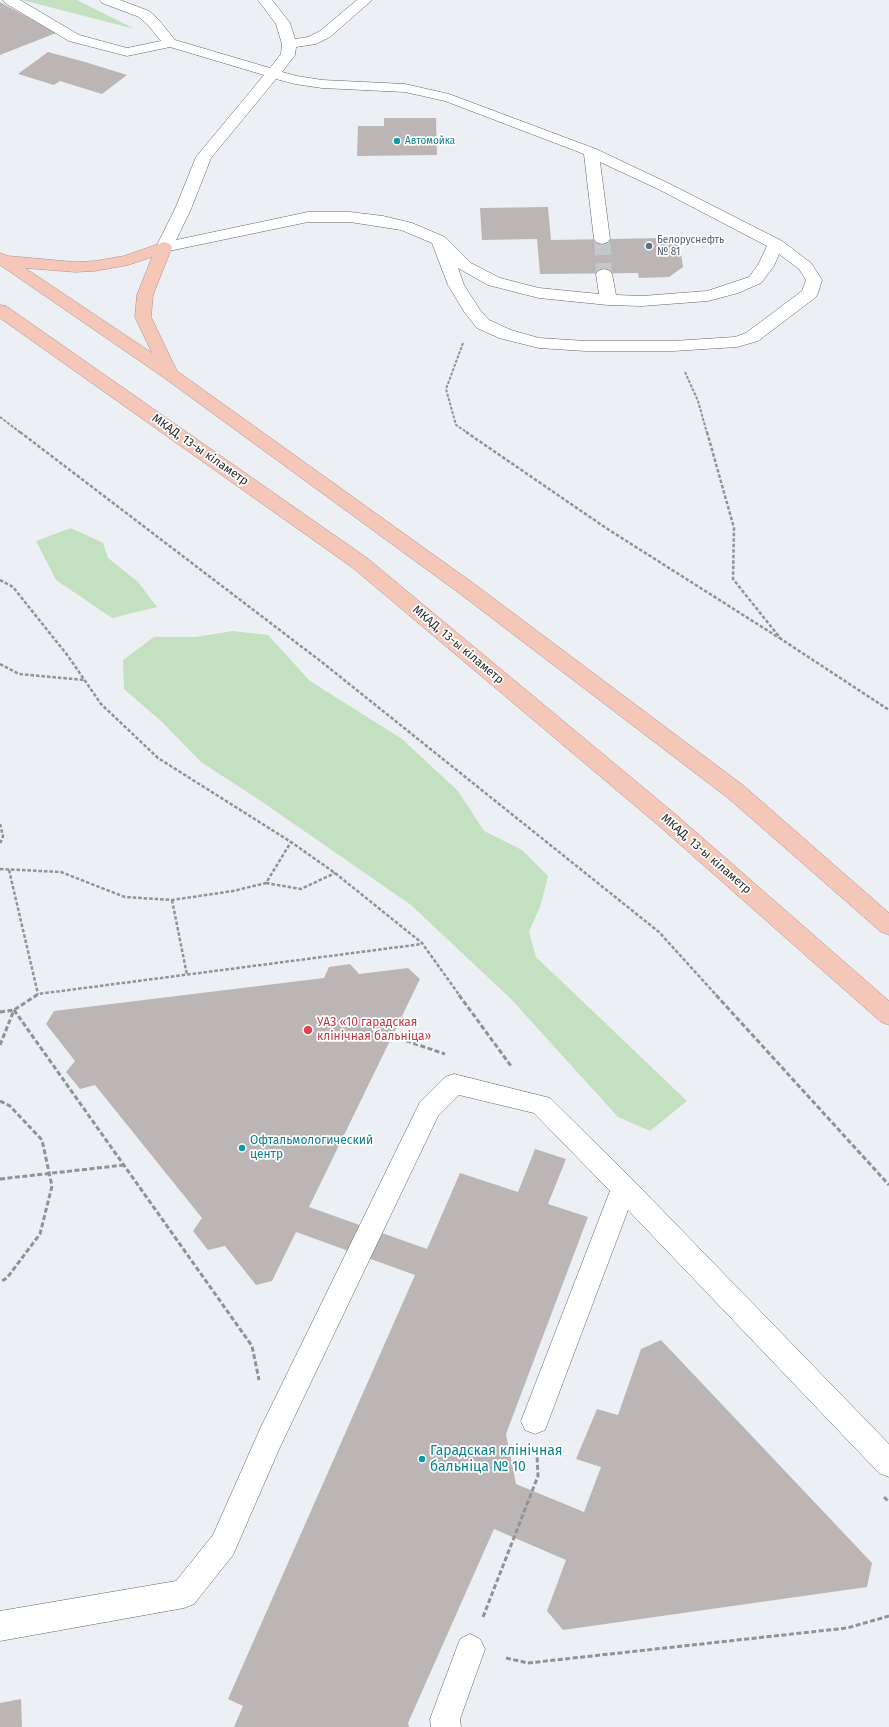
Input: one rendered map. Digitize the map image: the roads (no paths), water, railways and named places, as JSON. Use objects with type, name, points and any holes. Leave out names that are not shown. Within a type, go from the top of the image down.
[{"type":"highway","points":[[2,259],[62,266],[95,266],[128,260],[164,247]]},
{"type":"highway","points":[[164,247],[145,295],[143,317],[169,373]]},
{"type":"highway","points":[[2,259],[169,373],[466,588],[736,792],[889,926]]},
{"type":"highway","name":"МКАД, 13-ы кіламетр","points":[[0,310],[360,563],[666,819],[889,1015]]},
{"type":"street","points":[[10,0],[74,38],[127,52],[170,43],[295,80],[322,84],[405,88],[449,98],[591,152],[665,187],[776,244],[805,266],[814,280],[810,293],[752,338],[737,342],[673,346],[586,346],[539,343],[505,334],[483,324],[473,313],[456,285],[439,240]]},
{"type":"street","points":[[107,0],[144,14],[153,22],[170,43]]},
{"type":"street","points":[[164,247],[183,208],[204,157],[288,55],[289,44],[283,22],[265,0]]},
{"type":"street","points":[[289,44],[311,41],[325,34],[365,0]]},
{"type":"street","points":[[591,152],[602,239]]},
{"type":"street","points":[[164,247],[308,217],[350,217],[383,221],[406,226],[439,240],[464,266],[494,282],[539,293],[608,300],[642,301],[708,296],[755,280],[766,266],[776,244]]},
{"type":"street","points":[[604,274],[608,300]]},
{"type":"street","points":[[0,1626],[184,1594],[223,1545],[270,1438],[429,1109],[454,1084],[541,1105],[624,1188],[889,1464]]},
{"type":"street","points":[[535,1421],[624,1188]]},
{"type":"street","points":[[446,1727],[445,1719],[470,1649]]},
{"type":"tunnel","points":[[602,239],[604,274]]},
{"type":"place","name":"Автомойка","points":[[397,141]]},
{"type":"place","name":"Белоруснефть № 81","points":[[649,246]]},
{"type":"place","name":"УАЗ «10 гарадская клінічная бальніца»","points":[[308,1030]]},
{"type":"place","name":"Офтальмологический центр","points":[[242,1148]]},
{"type":"place","name":"Гарадская клінічная бальніца № 10","points":[[422,1459]]}]
